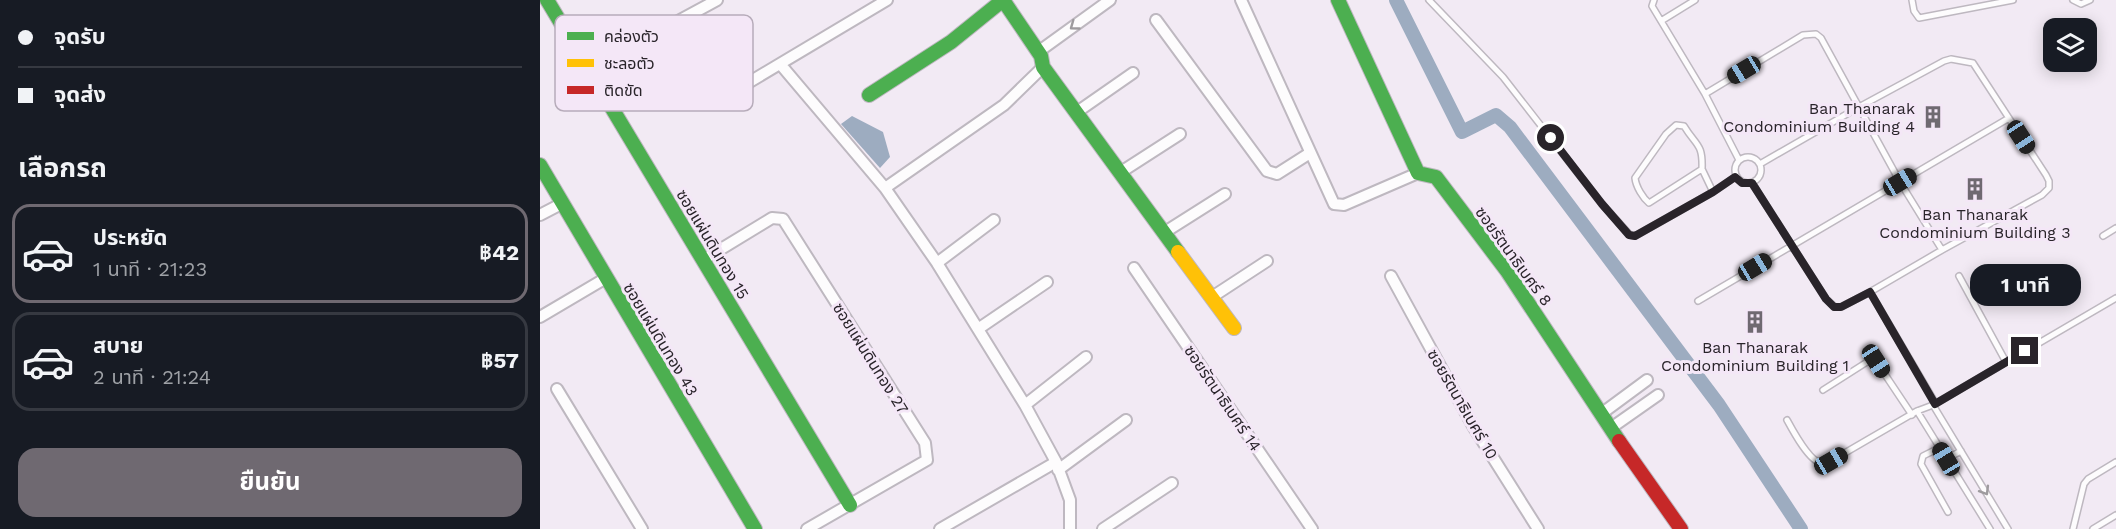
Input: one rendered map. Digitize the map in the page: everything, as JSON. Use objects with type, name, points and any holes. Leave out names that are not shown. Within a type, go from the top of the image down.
[{"type":"street","name":"ซอยแผ่นดินทอง 15","points":[[547,0],[556,15]]},
{"type":"street","points":[[689,15],[717,0]]},
{"type":"street","points":[[753,81],[887,0]]},
{"type":"street","points":[[869,95],[951,42],[1003,0],[1038,52],[1043,67],[1234,328]]},
{"type":"street","points":[[1038,52],[1110,0]]},
{"type":"street","points":[[1241,0],[1334,204],[1344,205],[1418,173],[1338,0]]},
{"type":"street","points":[[1155,20],[1267,171],[1277,174],[1310,153]]},
{"type":"street","points":[[781,65],[885,189],[937,263],[1025,405],[1057,466],[1070,500],[1070,529]]},
{"type":"street","points":[[885,189],[1004,105],[1043,67]]},
{"type":"street","points":[[1077,112],[1133,73]]},
{"type":"street","name":"ซอยแผ่นดินทอง 15","points":[[614,111],[850,505]]},
{"type":"street","points":[[1121,172],[1180,134]]},
{"type":"street","name":"ซอยแผ่นดินทอง 43","points":[[540,165],[755,529]]},
{"type":"street","name":"ซอยรัตนาธิเบศร์ 8","points":[[1418,173],[1436,177],[1507,271],[1601,414],[1681,529]]},
{"type":"street","points":[[1165,232],[1225,194]]},
{"type":"street","points":[[540,215],[563,203]]},
{"type":"street","name":"ซอยแผ่นดินทอง 27","points":[[703,260],[772,218],[783,219],[925,443],[927,460],[807,529]]},
{"type":"street","points":[[937,263],[994,220]]},
{"type":"street","points":[[1212,297],[1267,261]]},
{"type":"street","name":"ซอยรัตนาธิเบศร์ 14","points":[[1134,268],[1312,529]]},
{"type":"street","name":"ซอยรัตนาธิเบศร์ 10","points":[[1391,276],[1473,426],[1538,529]]},
{"type":"street","points":[[540,317],[606,278]]},
{"type":"street","points":[[978,330],[1047,282]]},
{"type":"street","points":[[1025,405],[1086,357]]},
{"type":"street","points":[[1601,414],[1647,380]]},
{"type":"street","points":[[557,389],[642,529]]},
{"type":"street","points":[[1611,428],[1658,395]]},
{"type":"street","points":[[940,529],[1057,466],[1126,420]]},
{"type":"street","points":[[1103,529],[1172,483]]},
{"type":"lane","points":[[1429,0],[1503,77],[1629,235],[1635,236],[1735,177]]},
{"type":"lane","points":[[1654,0],[1652,6],[1705,94],[1739,160]]},
{"type":"lane","points":[[1661,21],[1695,0]]},
{"type":"lane","points":[[1912,0],[1918,18],[2013,0]]},
{"type":"lane","points":[[2073,0],[2081,4],[2090,0]]},
{"type":"lane","points":[[1705,94],[1803,35],[1816,34],[1821,38],[1900,182],[1942,250]]},
{"type":"lane","points":[[1752,183],[1812,279],[1834,307],[1841,307],[1870,292],[2042,195],[2049,188],[2046,175],[1973,63],[1951,59],[1859,107],[1760,164]]},
{"type":"lane","points":[[1698,301],[2008,118]]},
{"type":"lane","points":[[1702,169],[1649,203],[1635,182],[1635,178],[1666,134],[1676,125],[1684,126],[1703,153],[1702,169],[1713,192]]},
{"type":"lane","points":[[1748,157],[1757,160],[1760,164],[1759,178],[1752,183],[1742,183],[1735,177],[1734,168],[1739,160],[1748,157]]},
{"type":"lane","points":[[2103,236],[2116,228]]},
{"type":"lane","points":[[1959,276],[2006,362]]},
{"type":"lane","points":[[1870,292],[2008,529]]},
{"type":"lane","points":[[1787,420],[1806,451],[1822,464],[1831,461],[1914,413],[1934,404],[2116,297]]},
{"type":"lane","points":[[1823,390],[1867,362],[1876,361],[1939,448],[1989,526],[2000,516]]},
{"type":"lane","points":[[1939,448],[1923,456],[1921,464],[1947,512]]},
{"type":"lane","points":[[1946,459],[1961,451]]},
{"type":"lane","points":[[2073,529],[2084,484],[2088,479],[2116,462]]},
{"type":"lane","points":[[2093,529],[2116,515]]},
{"type":"water","points":[[852,116],[883,132],[890,157],[880,168],[841,124]]},
{"type":"waterway","points":[[1396,0],[1462,132],[1496,115],[1510,127],[1719,405],[1801,529]]},
{"type":"traffic: fast","points":[[547,0],[556,15]]},
{"type":"traffic: fast","points":[[869,95],[951,42],[1003,0],[1041,56],[1043,67],[1178,252]]},
{"type":"traffic: fast","points":[[1338,0],[1418,173],[1436,177],[1507,271],[1619,441]]},
{"type":"traffic: fast","points":[[614,111],[850,505]]},
{"type":"traffic: fast","points":[[540,165],[755,529]]},
{"type":"traffic: slow","points":[[1178,252],[1234,328]]},
{"type":"traffic: jam","points":[[1619,441],[1681,529]]},
{"type":"place","name":"Ban Thanarak Condominium Building 4","points":[[1933,117]]},
{"type":"place","name":"Ban Thanarak Condominium Building 3","points":[[1975,189]]},
{"type":"place","name":"Ban Thanarak Condominium Building 1","points":[[1755,322]]},
{"type":"route","points":[[1551,138],[1629,235],[1635,236],[1735,177],[1742,183],[1752,183],[1812,279],[1834,307],[1841,307],[1870,292],[1935,404],[2025,351]]}]
